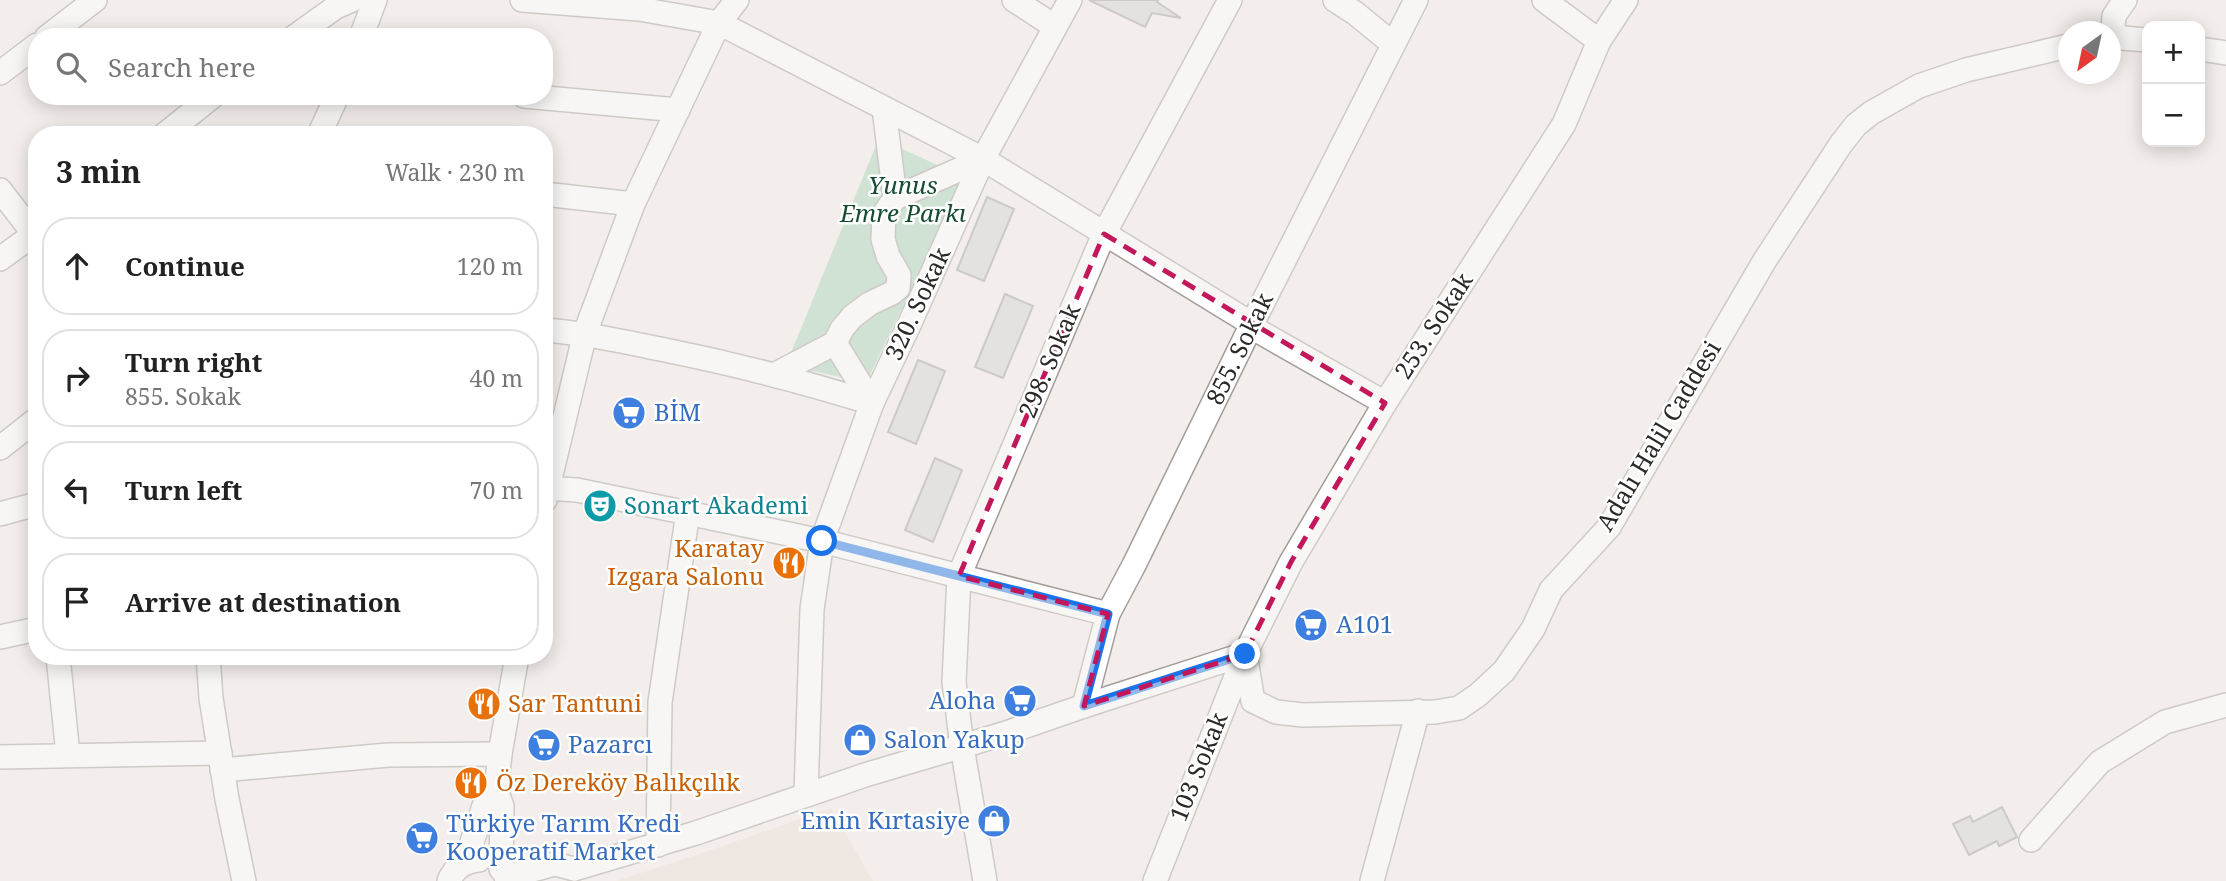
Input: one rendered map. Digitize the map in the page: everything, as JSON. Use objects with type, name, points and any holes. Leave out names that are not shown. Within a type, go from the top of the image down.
[{"type":"street","points":[[59,28],[95,0]]},
{"type":"street","points":[[307,28],[336,7],[352,0]]},
{"type":"street","points":[[364,28],[375,0]]},
{"type":"street","points":[[522,0],[639,9],[719,23],[983,159],[1252,324],[1260,332],[1385,403]]},
{"type":"street","points":[[553,461],[584,333],[633,204],[719,23],[737,0]]},
{"type":"street","points":[[1014,0],[1054,26]]},
{"type":"street","name":"320. Sokak","points":[[806,795],[812,609],[822,541],[872,403],[983,159],[1070,0]]},
{"type":"street","name":"298. Sokak","points":[[985,881],[962,747],[954,682],[959,576],[1104,234],[1230,0]]},
{"type":"street","points":[[1335,0],[1392,44]]},
{"type":"street","name":"855. Sokak","points":[[1084,706],[1108,614],[1416,0]]},
{"type":"street","points":[[1544,0],[1599,41]]},
{"type":"street","name":"253. Sokak","points":[[1245,654],[1291,562],[1385,403],[1564,124],[1599,41],[1626,0]]},
{"type":"street","points":[[2113,21],[2125,0]]},
{"type":"street","points":[[2121,38],[2142,40]]},
{"type":"street","name":"Adalı Halil Caddesi","points":[[1245,654],[1253,701],[1276,712],[1303,715],[1434,712],[1459,708],[1478,695],[1504,671],[1533,629],[1551,590],[1609,527],[1765,260],[1856,125],[1871,113],[1919,86],[1966,70],[2058,48]]},
{"type":"street","points":[[2205,50],[2226,53]]},
{"type":"street","points":[[0,73],[28,52]]},
{"type":"street","points":[[553,99],[678,110]]},
{"type":"street","points":[[175,126],[202,105]]},
{"type":"street","points":[[323,126],[333,105]]},
{"type":"street","points":[[884,108],[895,198]]},
{"type":"street","points":[[898,288],[899,275],[888,256],[883,239],[884,214],[895,198],[983,159]]},
{"type":"street","points":[[0,190],[28,225]]},
{"type":"street","points":[[553,195],[633,204]]},
{"type":"street","points":[[0,259],[28,240]]},
{"type":"street","points":[[898,288],[921,300]]},
{"type":"street","points":[[774,375],[835,343],[842,328],[852,317],[898,288]]},
{"type":"street","points":[[553,331],[584,333],[774,375],[872,403]]},
{"type":"street","points":[[835,343],[872,403]]},
{"type":"street","points":[[0,448],[28,426]]},
{"type":"street","points":[[553,493],[577,490],[822,541],[1108,614]]},
{"type":"street","points":[[0,514],[28,506]]},
{"type":"street","points":[[658,845],[660,702],[688,512]]},
{"type":"street","points":[[0,637],[28,631]]},
{"type":"street","points":[[505,876],[555,863],[568,875],[865,775],[1003,734],[1245,654]]},
{"type":"street","name":"103 Sokak","points":[[1155,881],[1245,654]]},
{"type":"street","points":[[59,665],[68,755]]},
{"type":"street","points":[[209,665],[221,761],[244,881]]},
{"type":"street","points":[[505,876],[502,806],[496,790],[515,665]]},
{"type":"street","points":[[2031,840],[2100,762],[2165,722],[2226,705]]},
{"type":"street","points":[[1372,881],[1418,711]]},
{"type":"street","points":[[0,757],[68,755],[221,761],[500,754]]},
{"type":"street","points":[[449,875],[485,803],[496,790]]},
{"type":"street","points":[[449,875],[474,860],[484,860],[505,876]]},
{"type":"highlighted area","points":[[1104,234],[1385,403],[1291,562],[1245,654],[1084,706],[1108,614],[959,576]]},
{"type":"shaded area","points":[[831,808],[873,881],[616,881],[711,850]]},
{"type":"green space","name":"Yunus Emre Parkı","points":[[879,138],[965,178],[866,383],[786,365]]},
{"type":"building","points":[[1089,0],[1158,0],[1157,2],[1181,18],[1152,13],[1145,27]]},
{"type":"building","points":[[987,197],[1014,209],[984,281],[957,270]]},
{"type":"building","points":[[1005,294],[1033,306],[1003,378],[975,367]]},
{"type":"building","points":[[918,360],[945,371],[916,444],[888,432]]},
{"type":"building","points":[[935,458],[962,470],[933,542],[905,530]]},
{"type":"building","points":[[2002,807],[2017,837],[1999,846],[1997,841],[1969,855],[1953,824],[1970,816],[1973,822]]},
{"type":"place","name":"BİM","points":[[629,413]]},
{"type":"place","name":"Sonart Akademi","points":[[600,506]]},
{"type":"place","name":"Karatay Izgara Salonu","points":[[789,563]]},
{"type":"place","name":"A101","points":[[1311,625]]},
{"type":"place","name":"Aloha","points":[[1020,701]]},
{"type":"place","name":"Sar Tantuni","points":[[484,704]]},
{"type":"place","name":"Salon Yakup","points":[[860,740]]},
{"type":"place","name":"Pazarcı","points":[[544,745]]},
{"type":"place","name":"Öz Dereköy Balıkçılık","points":[[471,783]]},
{"type":"place","name":"Emin Kırtasiye","points":[[994,821]]},
{"type":"place","name":"Türkiye Tarım Kredi Kooperatif Market","points":[[422,838]]},
{"type":"route","points":[[822,541],[1108,614],[1084,706],[1245,654]]}]
